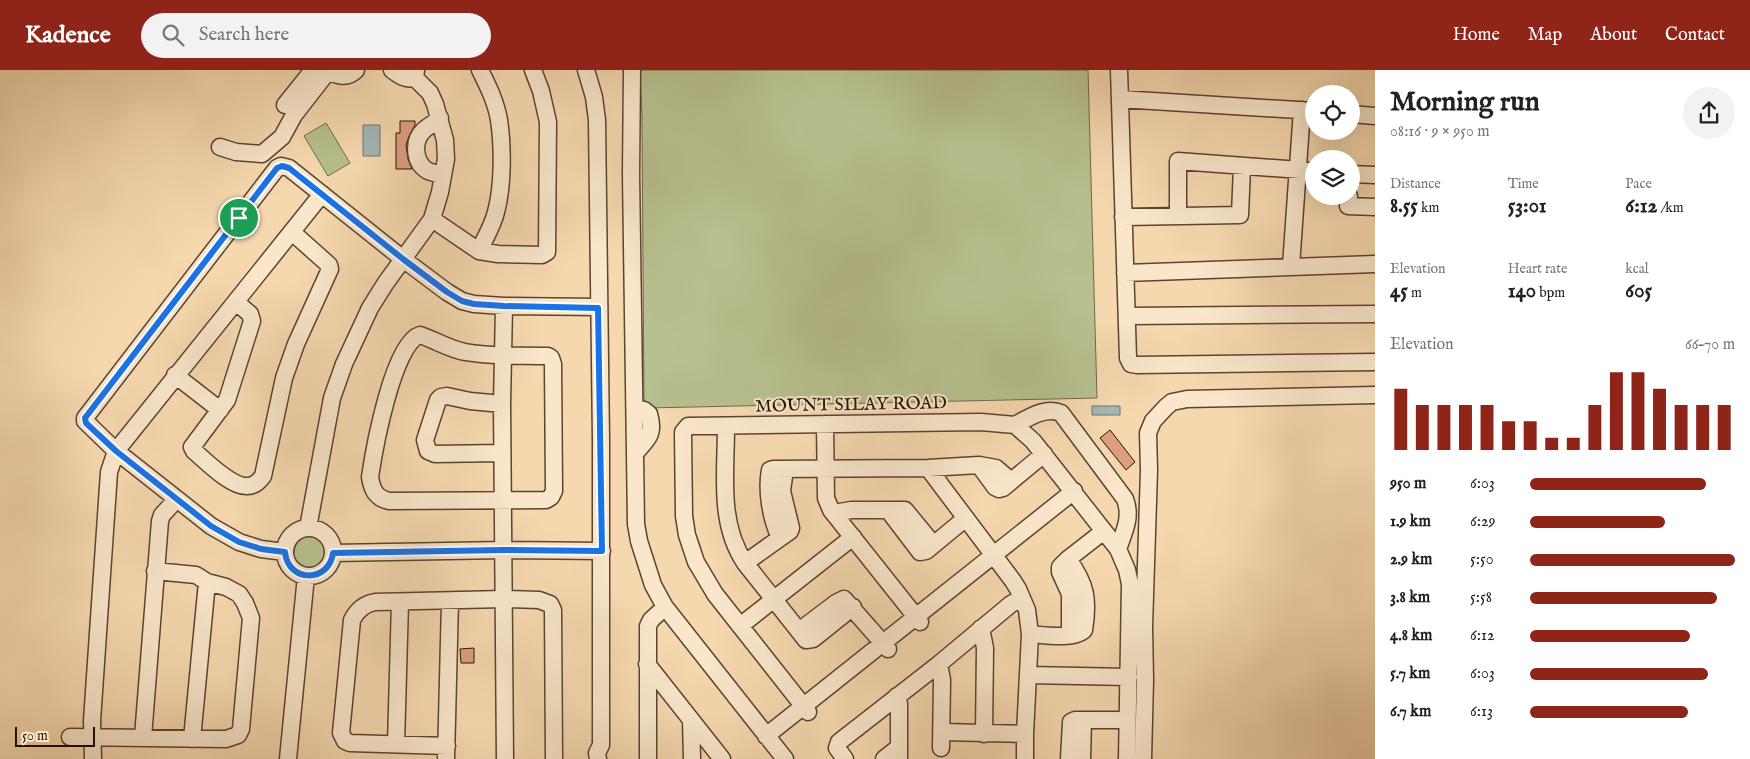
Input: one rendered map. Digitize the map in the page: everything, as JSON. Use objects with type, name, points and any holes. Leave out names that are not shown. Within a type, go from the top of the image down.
[{"type":"street","points":[[324,70],[343,76],[349,75],[356,70]]},
{"type":"street","points":[[285,106],[324,70]]},
{"type":"street","points":[[220,146],[236,152],[262,154],[282,137],[294,115],[324,70]]},
{"type":"street","points":[[308,528],[332,398],[344,364],[370,308],[432,219],[446,159],[445,140],[440,118],[430,94],[416,74],[408,80],[392,70]]},
{"type":"street","points":[[479,250],[496,214],[500,195],[501,150],[499,120],[491,92],[480,70]]},
{"type":"street","points":[[432,219],[479,250],[498,254],[542,255],[547,252],[548,122],[541,91],[533,70]]},
{"type":"street","points":[[586,70],[594,97],[597,120],[602,551],[600,745],[597,753],[598,759]]},
{"type":"street","points":[[632,70],[631,174],[635,408],[644,410],[649,414],[652,433],[648,440],[634,453],[636,524],[639,541],[653,586],[665,607],[785,759]]},
{"type":"street","points":[[1119,70],[1128,358],[1131,364],[1375,362]]},
{"type":"street","points":[[1120,99],[1305,111]]},
{"type":"street","points":[[1360,115],[1375,116]]},
{"type":"street","points":[[440,118],[419,136],[416,156],[420,164],[428,171],[443,175]]},
{"type":"street","points":[[1291,266],[1297,170],[1305,127]]},
{"type":"street","points":[[1178,216],[1178,161],[1305,170]]},
{"type":"street","points":[[285,552],[261,549],[239,542],[211,526],[116,451],[86,423],[85,418],[277,168],[282,166],[289,168],[403,259],[462,301],[474,304],[504,306],[598,308]]},
{"type":"street","points":[[1123,217],[1240,215],[1242,166]]},
{"type":"street","points":[[1360,174],[1375,175]]},
{"type":"street","points":[[93,759],[92,736],[96,644],[109,472],[116,451],[322,194]]},
{"type":"street","points":[[1348,205],[1375,208]]},
{"type":"street","points":[[236,302],[250,314],[252,321],[231,390],[220,410],[195,442],[192,449],[231,481],[247,486],[258,482],[263,476],[284,378],[299,337],[330,269],[329,265],[292,232]]},
{"type":"street","points":[[1125,272],[1375,264]]},
{"type":"street","points":[[504,306],[502,453],[504,501],[505,759]]},
{"type":"street","points":[[1127,316],[1375,314]]},
{"type":"street","points":[[420,335],[439,344],[464,352],[502,356],[548,356],[551,358],[553,364],[554,491],[552,497],[546,500],[504,501],[389,501],[378,497],[371,487],[370,477],[382,410],[410,341],[420,335]]},
{"type":"street","points":[[175,375],[220,410]]},
{"type":"street","points":[[1143,759],[1144,627],[1149,470],[1148,433],[1153,421],[1172,402],[1187,399],[1375,395]]},
{"type":"street","points":[[502,404],[470,401],[447,396],[441,397],[438,400],[425,440],[428,451],[435,454],[502,453]]},
{"type":"street","points":[[1118,549],[1129,517],[1128,506],[1061,413],[1054,410],[1046,411],[1015,425],[1033,441],[1076,494],[1118,549],[1127,570],[1130,584],[1127,759]]},
{"type":"street","name":"MOUNT SILAY ROAD","points":[[740,626],[704,578],[696,562],[687,535],[684,516],[682,437],[683,432],[688,426],[726,427],[981,422],[1015,425]]},
{"type":"street","points":[[825,424],[826,498],[831,510],[918,619]]},
{"type":"street","points":[[726,427],[728,525],[737,550],[745,563],[799,631],[841,599],[846,599],[886,646]]},
{"type":"street","points":[[745,563],[790,531],[791,528],[782,491],[785,469],[928,468],[979,465],[997,488],[1003,488],[1044,454]]},
{"type":"street","points":[[928,468],[1018,589],[1027,610],[1030,634],[1024,734],[1025,759]]},
{"type":"street","points":[[769,739],[1076,494]]},
{"type":"street","points":[[144,737],[160,521],[162,515],[176,500]]},
{"type":"street","points":[[834,513],[851,510],[888,510],[920,552],[926,551],[966,518]]},
{"type":"street","points":[[308,528],[314,528],[326,535],[330,540],[333,553],[327,568],[318,574],[306,576],[291,568],[285,552],[290,538],[298,531],[308,528]]},
{"type":"street","points":[[1030,634],[1070,636],[1079,634],[1084,630],[1085,594],[1083,584],[1068,559],[1104,531]]},
{"type":"street","points":[[806,709],[740,626],[852,537]]},
{"type":"street","points":[[333,553],[504,550],[602,551]]},
{"type":"street","points":[[70,737],[192,739],[232,738],[238,735],[241,729],[251,618],[246,603],[239,594],[226,587],[207,582],[196,575],[156,571]]},
{"type":"street","points":[[288,759],[306,576]]},
{"type":"street","points":[[192,739],[207,582]]},
{"type":"street","points":[[845,759],[837,748],[839,742],[939,664],[1011,604],[1022,598]]},
{"type":"street","points":[[450,601],[446,752],[396,744],[350,743],[345,741],[341,733],[352,620],[362,607],[369,603],[504,599],[539,600],[550,604],[553,610],[554,759]]},
{"type":"street","points":[[396,744],[400,602]]},
{"type":"street","points":[[648,759],[648,626],[651,620],[665,607]]},
{"type":"street","points":[[981,628],[985,648],[984,734]]},
{"type":"street","points":[[647,664],[722,759]]},
{"type":"street","points":[[939,664],[942,680],[942,740],[984,734],[1024,734]]},
{"type":"street","points":[[1028,676],[1128,677]]},
{"type":"street","points":[[884,759],[899,753],[899,704],[897,696]]},
{"type":"street","points":[[691,720],[692,759]]},
{"type":"street","points":[[1069,759],[1071,722],[1083,720],[1128,720]]},
{"type":"street","points":[[1082,759],[1083,720]]},
{"type":"green space","points":[[640,70],[1088,70],[1097,398],[648,408],[644,404]]},
{"type":"green space","points":[[326,123],[350,163],[328,176],[304,136]]},
{"type":"green space","points":[[311,536],[323,541],[328,553],[323,565],[311,570],[299,565],[294,553],[299,541]]},
{"type":"shaded area","points":[[363,125],[380,125],[380,156],[363,156]]},
{"type":"shaded area","points":[[1092,406],[1120,406],[1120,415],[1092,415]]},
{"type":"building","points":[[400,121],[415,121],[406,145],[412,169],[396,169],[396,133],[400,133]]},
{"type":"building","points":[[1110,430],[1135,462],[1126,470],[1100,438]]},
{"type":"building","points":[[474,648],[474,663],[461,663],[460,649]]},
{"type":"route","points":[[282,166],[289,168],[403,259],[462,301],[474,304],[504,306],[598,308],[602,551],[504,550],[333,553],[327,568],[318,574],[306,576],[291,568],[285,552],[261,549],[239,542],[211,526],[116,451],[86,423],[85,418],[239,218],[277,168],[282,166]]}]
